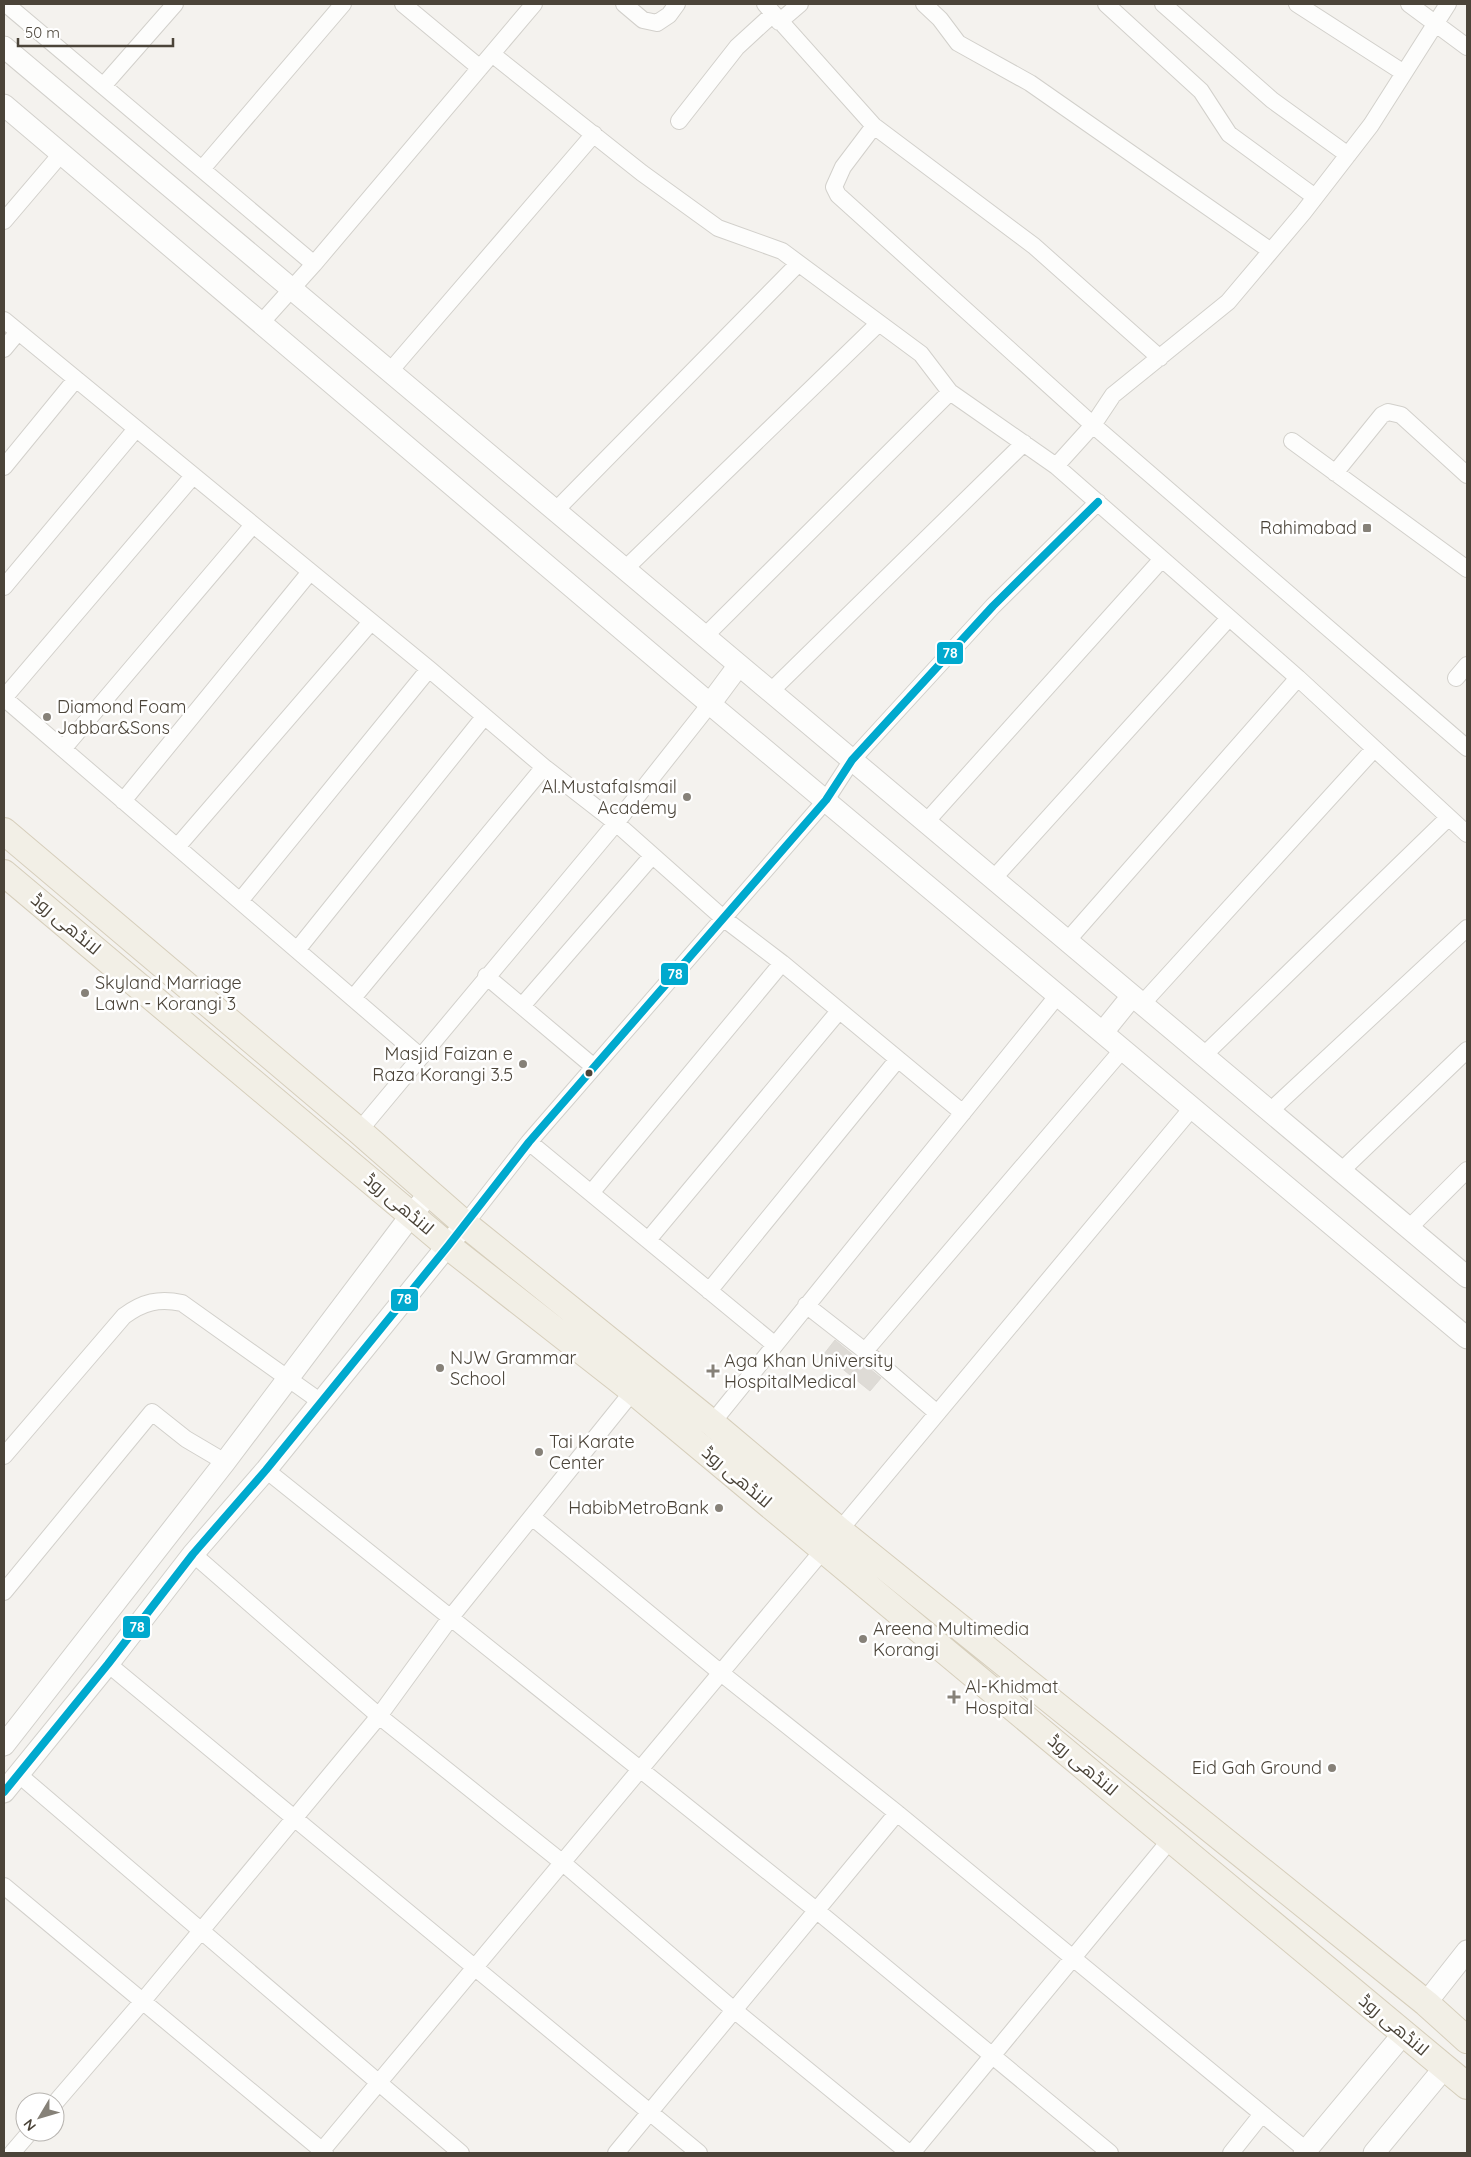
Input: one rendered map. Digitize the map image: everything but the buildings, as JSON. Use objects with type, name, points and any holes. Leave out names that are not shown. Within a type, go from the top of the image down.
[{"type":"main road","name":"لانڈھی روڈ","points":[[4,831],[359,1131],[465,1224],[712,1423],[831,1540],[1171,1839],[1467,2086]]},
{"type":"main road","name":"لانڈھی روڈ","points":[[4,873],[448,1246],[633,1391],[831,1540],[1426,2003],[1467,2040]]},
{"type":"street","points":[[6,4],[314,264]]},
{"type":"street","points":[[103,86],[175,4]]},
{"type":"street","points":[[202,169],[343,4]]},
{"type":"street","points":[[403,4],[480,68]]},
{"type":"street","points":[[261,324],[293,289],[534,4]]},
{"type":"street","points":[[624,4],[643,20],[657,22],[669,15],[677,4]]},
{"type":"street","points":[[679,121],[737,47],[772,13],[800,4]]},
{"type":"street","points":[[924,4],[940,19],[958,44],[1030,83],[1271,250]]},
{"type":"street","points":[[1106,4],[1201,91],[1229,134],[1315,197]]},
{"type":"street","points":[[1163,4],[1272,100],[1348,155]]},
{"type":"street","points":[[1297,4],[1404,73]]},
{"type":"street","points":[[1408,4],[1467,47]]},
{"type":"street","points":[[1056,466],[1093,426],[1113,395],[1228,302],[1315,197],[1371,125],[1448,4]]},
{"type":"street","points":[[772,13],[874,126],[1034,246],[1160,358]]},
{"type":"street","points":[[4,48],[390,370],[1467,1277]]},
{"type":"street","points":[[492,54],[642,173],[718,228],[782,251],[921,354],[950,392],[1056,466],[1298,678],[1467,834]]},
{"type":"street","points":[[4,106],[710,704],[1467,1338]]},
{"type":"street","points":[[874,126],[843,167],[834,187],[838,195],[1093,426],[1467,748]]},
{"type":"street","points":[[390,370],[594,134]]},
{"type":"street","points":[[4,221],[61,154]]},
{"type":"street","points":[[556,510],[798,264]]},
{"type":"street","points":[[4,320],[429,669],[544,767],[616,823],[724,918],[782,963],[963,1113]]},
{"type":"street","points":[[625,569],[878,324]]},
{"type":"street","points":[[4,350],[18,332]]},
{"type":"street","points":[[4,467],[76,380]]},
{"type":"street","points":[[705,636],[950,392]]},
{"type":"street","points":[[1335,472],[1382,415],[1388,412],[1401,415],[1467,474]]},
{"type":"street","points":[[4,587],[136,429]]},
{"type":"street","points":[[1292,441],[1467,568]]},
{"type":"street","points":[[771,691],[1024,443]]},
{"type":"street","points":[[193,476],[4,698],[420,1056]]},
{"type":"street","points":[[4,1792],[108,1664],[192,1554],[266,1470],[530,1142],[826,800],[852,760],[993,606],[1098,502]]},
{"type":"street","points":[[63,749],[253,525]]},
{"type":"street","points":[[926,822],[1162,559]]},
{"type":"street","points":[[123,800],[310,572]]},
{"type":"street","points":[[993,879],[1229,618]]},
{"type":"street","points":[[177,847],[371,622]]},
{"type":"street","points":[[359,1131],[486,976],[616,823],[739,665]]},
{"type":"street","points":[[1456,678],[1467,665]]},
{"type":"street","points":[[240,901],[429,669]]},
{"type":"street","points":[[1068,941],[1298,678]]},
{"type":"street","points":[[297,950],[484,717]]},
{"type":"street","points":[[1103,1032],[1137,1000],[1374,749]]},
{"type":"street","points":[[353,998],[544,767]]},
{"type":"street","points":[[1203,1056],[1448,818]]},
{"type":"street","points":[[522,1006],[652,856]]},
{"type":"street","points":[[1269,1112],[1467,928]]},
{"type":"street","points":[[591,1194],[782,963]]},
{"type":"street","points":[[486,976],[594,1066]]},
{"type":"street","points":[[712,1423],[1058,995]]},
{"type":"street","points":[[648,1240],[838,1011]]},
{"type":"street","points":[[865,1351],[1123,1049]]},
{"type":"street","points":[[1341,1171],[1467,1050]]},
{"type":"street","points":[[709,1290],[898,1059]]},
{"type":"street","points":[[4,1886],[323,2152],[1192,1108]]},
{"type":"street","points":[[530,1142],[775,1344]]},
{"type":"street","points":[[1409,1228],[1467,1170]]},
{"type":"street","points":[[4,1745],[430,1193]]},
{"type":"street","points":[[4,1456],[124,1316],[139,1305],[167,1300],[182,1303],[321,1402]]},
{"type":"street","points":[[806,1305],[865,1351],[938,1413]]},
{"type":"street","points":[[64,2092],[142,2002],[379,1716],[451,1617],[633,1391]]},
{"type":"street","points":[[4,1592],[152,1412],[186,1438],[224,1462]]},
{"type":"street","points":[[266,1470],[816,1910],[1110,2153]]},
{"type":"street","points":[[532,1516],[721,1672],[897,1813],[1262,2114],[1305,2152],[1404,2033]]},
{"type":"street","points":[[192,1554],[379,1716],[563,1863],[734,2010],[910,2153],[1171,1839]]},
{"type":"street","points":[[108,1664],[296,1817],[699,2153]]},
{"type":"street","points":[[18,1774],[461,2153]]},
{"type":"street","points":[[616,2153],[897,1813]]},
{"type":"street","points":[[1426,2003],[1467,1951]]},
{"type":"street","points":[[1374,2153],[1445,2067]]},
{"type":"street","points":[[1231,2153],[1262,2114]]},
{"type":"street","points":[[12,2153],[21,2142]]},
{"type":"transit line","name":"78","points":[[4,1792],[108,1664],[193,1554],[266,1470],[448,1246],[529,1142],[826,800],[852,760],[993,606],[1098,502]]},
{"type":"place","name":"Rahimabad","points":[[1367,528]]},
{"type":"place","name":"Diamond Foam Jabbar&Sons","points":[[47,717]]},
{"type":"place","name":"Al.MustafaIsmail Academy","points":[[687,797]]},
{"type":"place","name":"Skyland Marriage Lawn - Korangi 3","points":[[85,993]]},
{"type":"place","name":"Masjid Faizan e Raza Korangi 3.5","points":[[523,1064]]},
{"type":"place","name":"NJW Grammar School","points":[[440,1368]]},
{"type":"place","name":"Aga Khan University HospitalMedical","points":[[713,1371]]},
{"type":"place","name":"Tai Karate Center","points":[[539,1452]]},
{"type":"place","name":"HabibMetroBank","points":[[719,1508]]},
{"type":"place","name":"Areena Multimedia Korangi","points":[[863,1639]]},
{"type":"place","name":"Al-Khidmat Hospital","points":[[954,1697]]},
{"type":"place","name":"Eid Gah Ground","points":[[1332,1768]]}]
